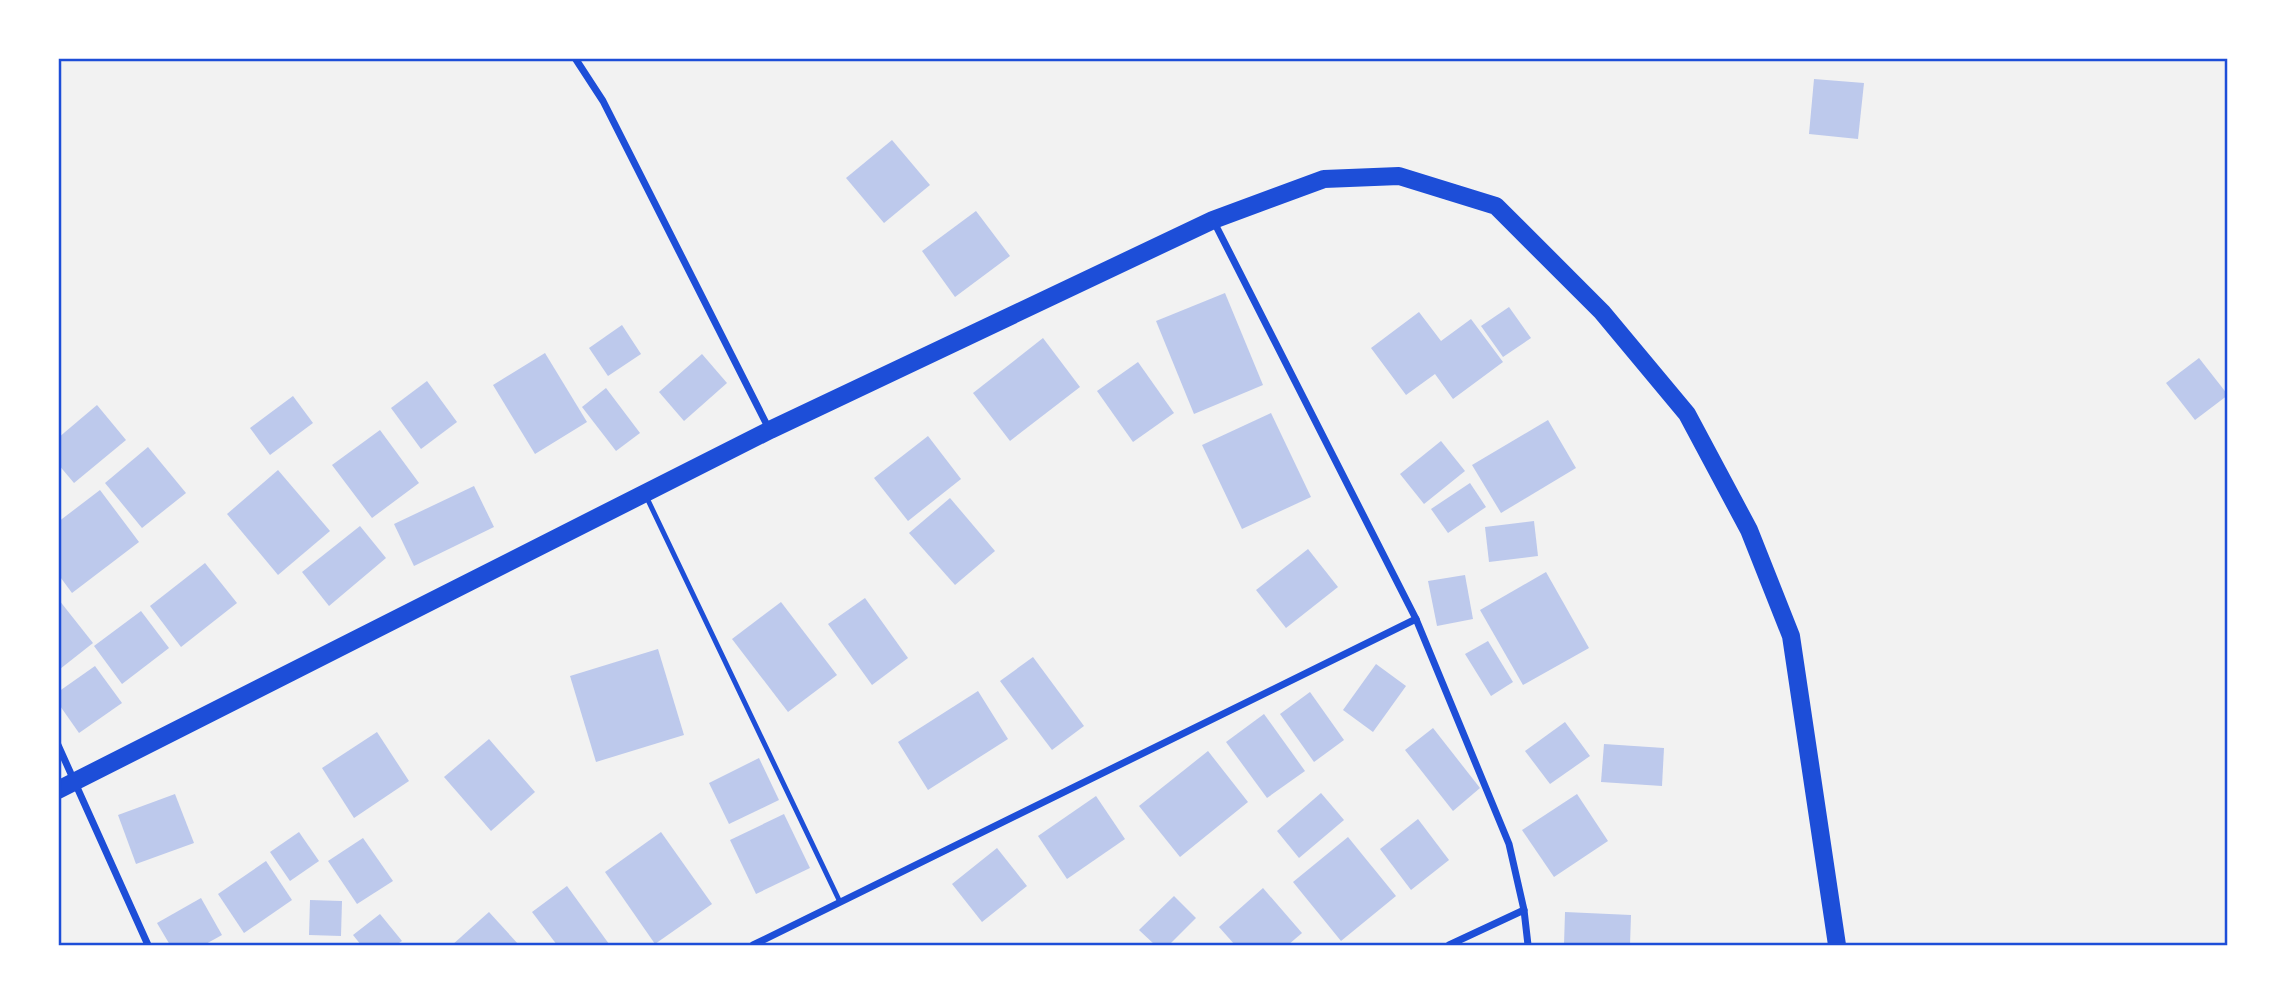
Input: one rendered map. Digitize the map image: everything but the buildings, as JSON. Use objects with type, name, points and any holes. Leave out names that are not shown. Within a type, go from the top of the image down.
[{"type":"main road","points":[[58,790],[770,430],[1213,219],[1324,179],[1399,176],[1496,206],[1602,313],[1687,414],[1749,530],[1791,636],[1837,945]]},
{"type":"street","points":[[575,58],[603,101],[770,430]]},
{"type":"street","points":[[1213,219],[1416,619],[1509,844],[1524,910],[1528,945]]},
{"type":"street","points":[[753,945],[1416,619]]},
{"type":"street","points":[[58,745],[148,945]]},
{"type":"street","points":[[1449,945],[1524,910]]},
{"type":"lane","points":[[644,494],[841,902]]}]
